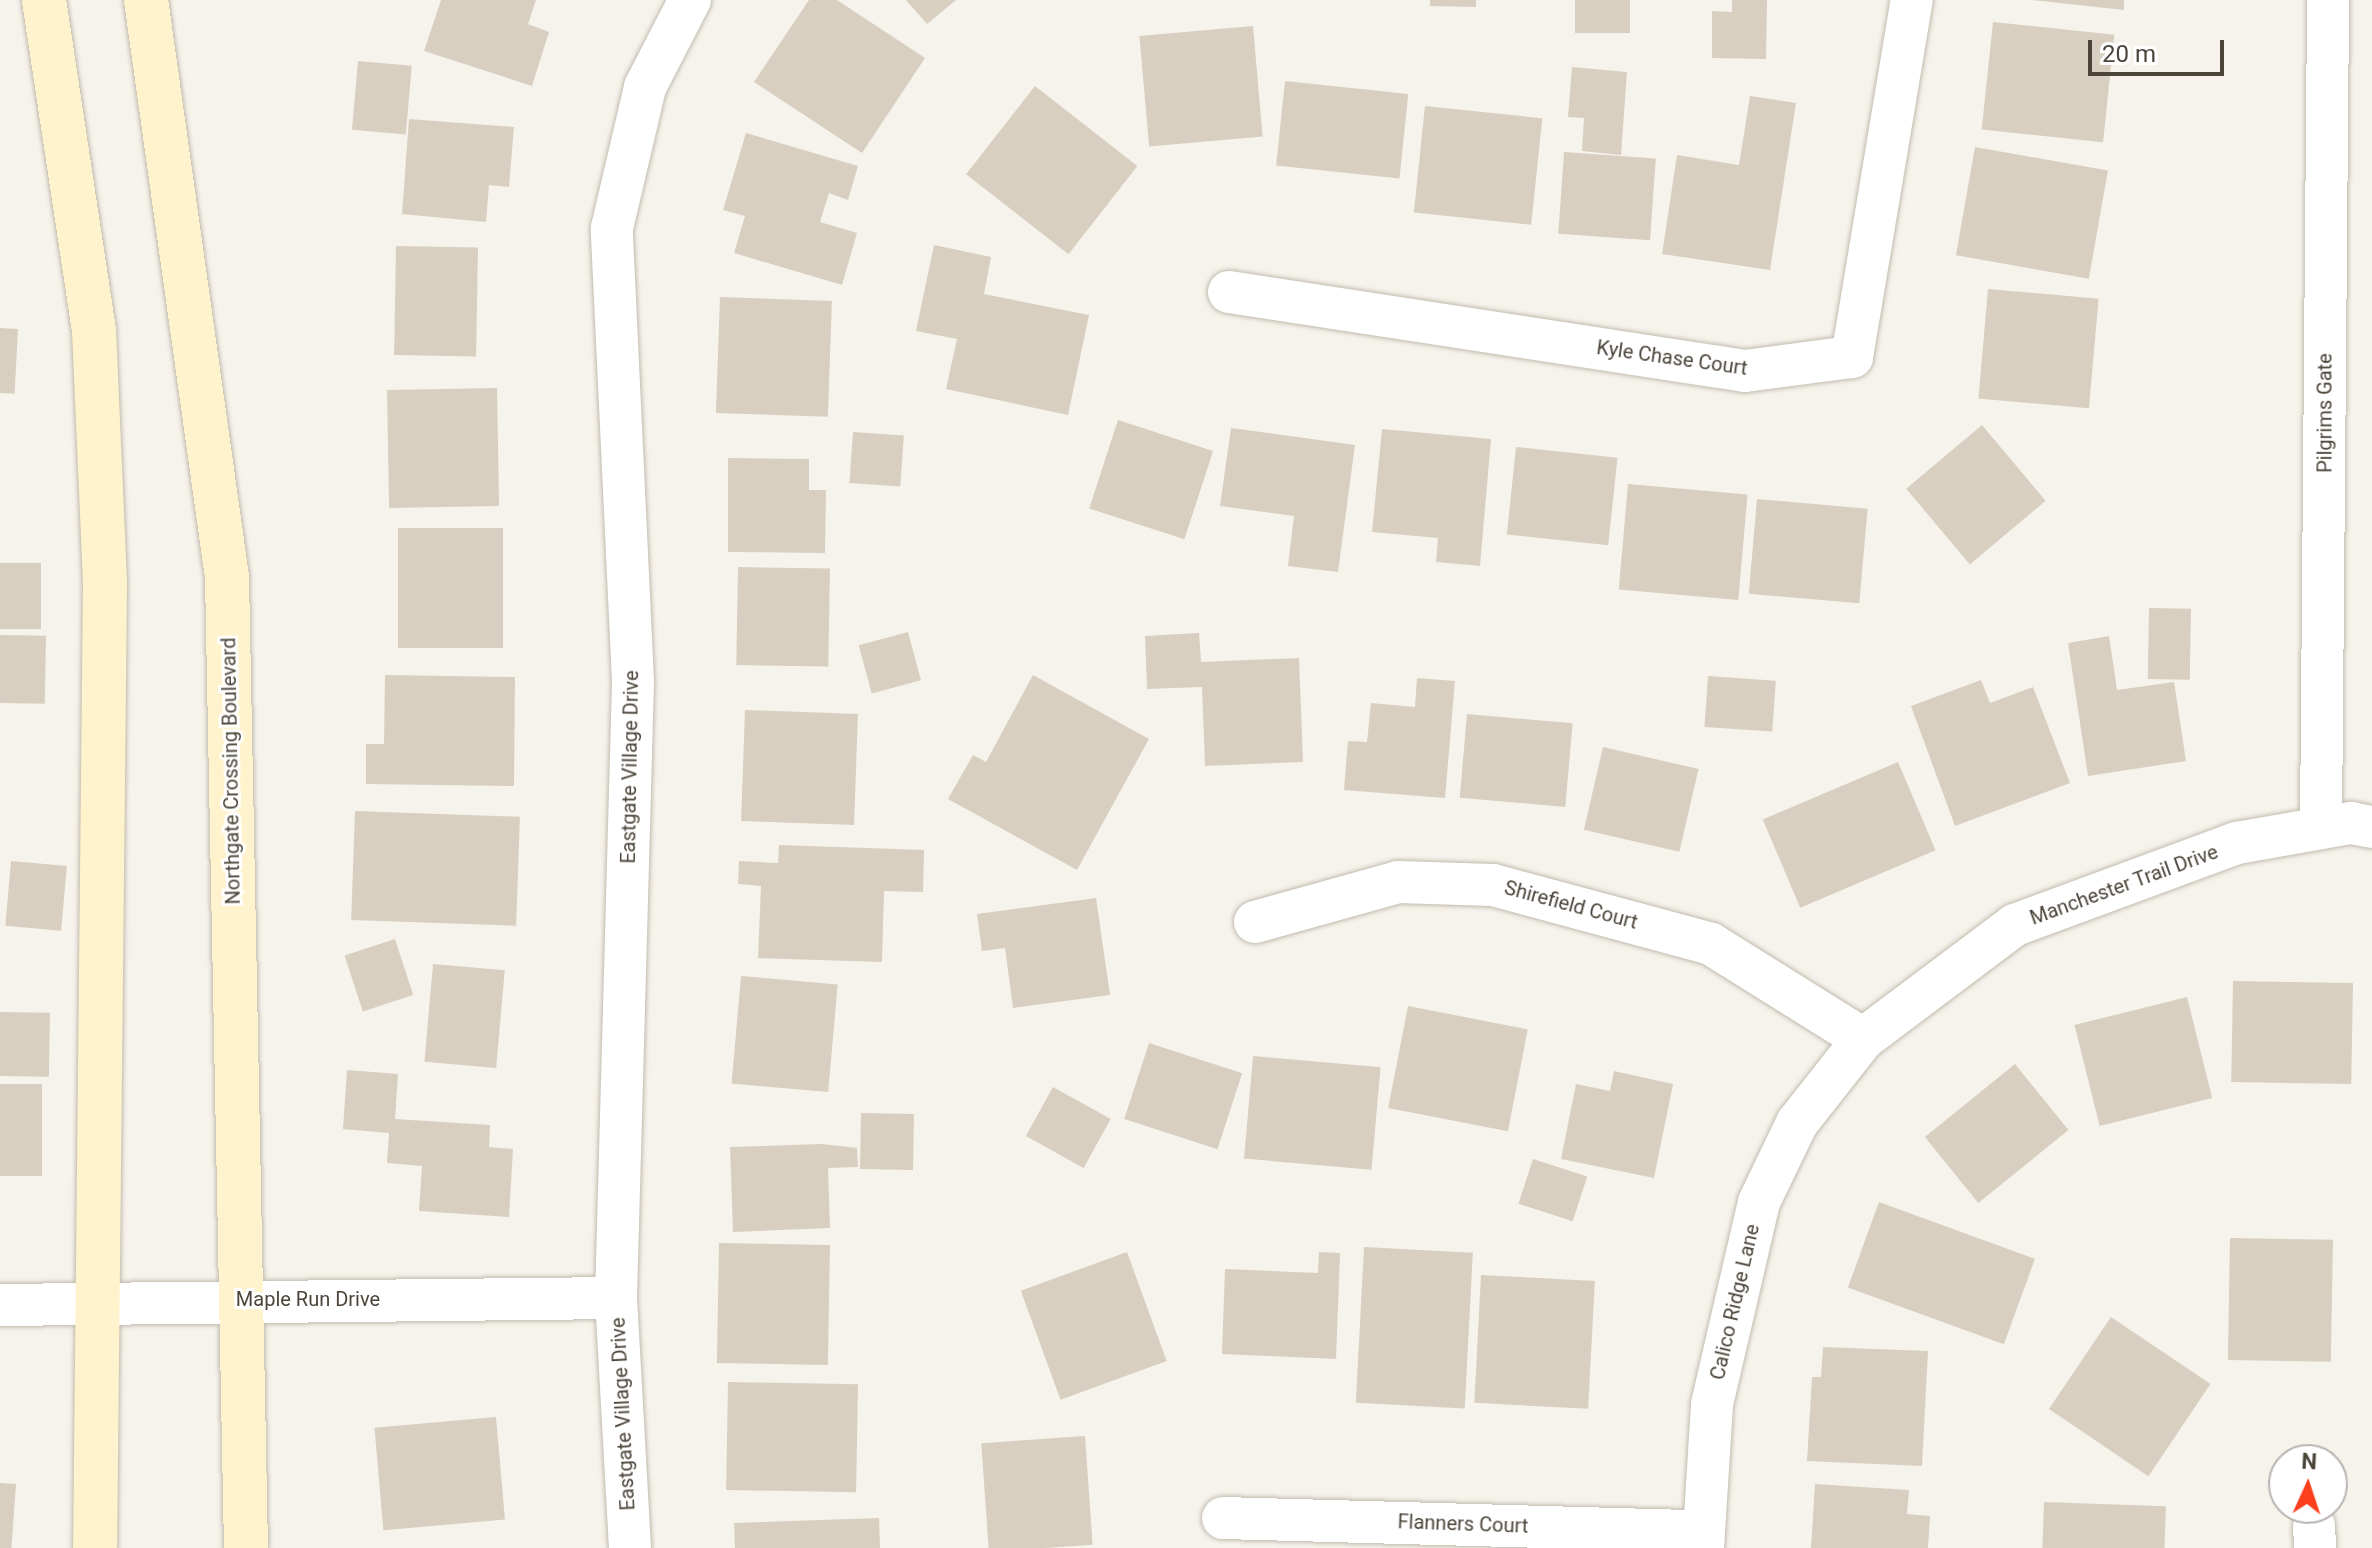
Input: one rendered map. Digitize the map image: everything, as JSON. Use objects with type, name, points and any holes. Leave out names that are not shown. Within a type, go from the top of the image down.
[{"type":"main road","points":[[44,0],[94,330],[105,585],[98,1306],[90,1494],[95,1548]]},
{"type":"main road","name":"Northgate Crossing Boulevard","points":[[146,0],[227,577],[246,1548]]},
{"type":"street","name":"Eastgate Village Drive","points":[[630,1548],[616,1298],[633,681],[612,228],[645,87],[690,0]]},
{"type":"street","name":"Kyle Chase Court","points":[[1229,292],[1745,371],[1852,357],[1912,0]]},
{"type":"street","name":"Pilgrims Gate","points":[[2321,826],[2328,0]]},
{"type":"street","name":"Manchester Trail Drive","points":[[1863,1039],[2015,925],[2237,843],[2321,826],[2372,827]]},
{"type":"street","name":"Shirefield Court","points":[[1255,922],[1398,882],[1493,885],[1711,944],[1863,1039]]},
{"type":"street","name":"Calico Ridge Lane","points":[[1703,1540],[1712,1404],[1759,1202],[1797,1123],[1863,1039]]},
{"type":"street","name":"Maple Run Drive","points":[[0,1305],[98,1306],[241,1299],[616,1298]]},
{"type":"street","name":"Flanners Court","points":[[1223,1518],[1703,1540]]},
{"type":"building","points":[[441,0],[536,0],[528,24],[549,32],[532,86],[424,51]]},
{"type":"building","points":[[809,0],[837,0],[925,58],[862,153],[754,82]]},
{"type":"building","points":[[906,0],[956,0],[927,24]]},
{"type":"building","points":[[1430,0],[1476,0],[1476,7],[1430,6]]},
{"type":"building","points":[[1575,0],[1630,0],[1630,33],[1575,33]]},
{"type":"building","points":[[1732,0],[1767,0],[1766,59],[1712,58],[1712,11],[1732,12]]},
{"type":"building","points":[[2031,0],[2124,0],[2124,10]]},
{"type":"building","points":[[1993,22],[2114,35],[2103,142],[1982,129]]},
{"type":"building","points":[[1253,26],[1263,137],[1149,147],[1139,36]]},
{"type":"building","points":[[358,61],[412,66],[406,134],[352,130]]},
{"type":"building","points":[[1572,67],[1627,72],[1621,155],[1582,151],[1584,118],[1568,117]]},
{"type":"building","points":[[1285,81],[1408,94],[1399,178],[1276,166]]},
{"type":"building","points":[[1035,86],[1137,166],[1068,254],[966,174]]},
{"type":"building","points":[[1750,96],[1796,103],[1770,270],[1662,254],[1677,155],[1739,165]]},
{"type":"building","points":[[1425,106],[1542,118],[1531,225],[1414,212]]},
{"type":"building","points":[[409,119],[514,127],[509,187],[489,185],[486,222],[402,214]]},
{"type":"building","points":[[746,133],[858,166],[848,200],[829,193],[820,222],[857,233],[842,285],[734,253],[745,216],[723,210]]},
{"type":"building","points":[[1975,147],[2108,170],[2089,279],[1956,255]]},
{"type":"building","points":[[1564,152],[1656,158],[1650,240],[1558,234]]},
{"type":"building","points":[[934,245],[991,257],[984,294],[1089,315],[1068,415],[946,389],[957,339],[916,331]]},
{"type":"building","points":[[396,246],[478,247],[476,356],[394,355]]},
{"type":"building","points":[[1988,289],[2099,299],[2089,408],[1978,399]]},
{"type":"building","points":[[720,297],[832,301],[828,417],[716,413]]},
{"type":"building","points":[[0,328],[18,329],[15,394],[0,393]]},
{"type":"building","points":[[497,388],[499,506],[389,508],[387,390]]},
{"type":"building","points":[[1118,420],[1213,451],[1184,539],[1089,508]]},
{"type":"building","points":[[1982,425],[2046,501],[1970,564],[1906,489]]},
{"type":"building","points":[[1231,428],[1355,445],[1338,572],[1288,566],[1294,516],[1220,506]]},
{"type":"building","points":[[1382,429],[1491,439],[1480,566],[1436,562],[1438,538],[1372,532]]},
{"type":"building","points":[[853,432],[904,436],[900,486],[849,483]]},
{"type":"building","points":[[1516,447],[1617,458],[1608,545],[1507,535]]},
{"type":"building","points":[[728,458],[809,459],[809,490],[826,490],[825,553],[728,552]]},
{"type":"building","points":[[1628,484],[1748,494],[1738,600],[1619,590]]},
{"type":"building","points":[[1757,499],[1868,509],[1859,603],[1749,594]]},
{"type":"building","points":[[398,528],[503,528],[503,648],[398,648]]},
{"type":"building","points":[[0,563],[41,563],[41,629],[0,629]]},
{"type":"building","points":[[738,567],[830,569],[828,667],[736,665]]},
{"type":"building","points":[[2149,608],[2191,609],[2190,680],[2148,679]]},
{"type":"building","points":[[908,632],[921,680],[872,693],[859,645]]},
{"type":"building","points":[[1199,633],[1201,662],[1299,658],[1303,762],[1205,766],[1202,687],[1147,689],[1145,636]]},
{"type":"building","points":[[0,635],[46,636],[45,704],[0,703]]},
{"type":"building","points":[[2109,636],[2117,690],[2174,682],[2186,761],[2088,776],[2068,643]]},
{"type":"building","points":[[385,675],[515,677],[514,786],[366,784],[366,744],[384,744]]},
{"type":"building","points":[[1033,675],[1149,739],[1077,870],[948,799],[973,755],[986,762]]},
{"type":"building","points":[[1708,676],[1776,681],[1772,732],[1704,727]]},
{"type":"building","points":[[1417,678],[1455,681],[1445,798],[1344,790],[1348,741],[1367,742],[1371,703],[1415,707]]},
{"type":"building","points":[[1981,680],[1990,703],[2033,687],[2070,783],[1955,826],[1911,706]]},
{"type":"building","points":[[745,710],[858,714],[854,825],[741,821]]},
{"type":"building","points":[[1467,714],[1573,723],[1565,807],[1460,798]]},
{"type":"building","points":[[1603,747],[1698,769],[1679,852],[1584,830]]},
{"type":"building","points":[[1898,762],[1936,850],[1800,908],[1763,819]]},
{"type":"building","points":[[355,811],[520,817],[516,926],[351,920]]},
{"type":"building","points":[[779,845],[924,850],[923,892],[884,891],[882,962],[758,958],[761,886],[738,884],[739,861],[778,863]]},
{"type":"building","points":[[11,861],[67,866],[61,931],[5,926]]},
{"type":"building","points":[[1096,898],[1110,995],[1013,1008],[1005,948],[982,951],[977,914]]},
{"type":"building","points":[[395,939],[413,995],[363,1011],[345,955]]},
{"type":"building","points":[[433,964],[505,970],[496,1068],[424,1062]]},
{"type":"building","points":[[741,976],[838,984],[828,1092],[732,1084]]},
{"type":"building","points":[[2233,981],[2353,983],[2351,1084],[2231,1082]]},
{"type":"building","points":[[2187,997],[2212,1098],[2100,1126],[2074,1025]]},
{"type":"building","points":[[1408,1006],[1528,1029],[1508,1131],[1388,1108]]},
{"type":"building","points":[[0,1012],[50,1013],[49,1077],[0,1076]]},
{"type":"building","points":[[1149,1043],[1242,1073],[1217,1149],[1124,1119]]},
{"type":"building","points":[[1253,1056],[1381,1067],[1372,1170],[1244,1159]]},
{"type":"building","points":[[2015,1064],[2068,1130],[1978,1203],[1925,1137]]},
{"type":"building","points":[[347,1070],[398,1074],[395,1119],[490,1125],[489,1147],[513,1149],[509,1217],[419,1211],[422,1166],[387,1163],[389,1133],[343,1129]]},
{"type":"building","points":[[1614,1071],[1673,1084],[1654,1178],[1561,1159],[1576,1084],[1610,1091]]},
{"type":"building","points":[[0,1084],[42,1084],[42,1176],[0,1176]]},
{"type":"building","points":[[1053,1087],[1111,1119],[1084,1168],[1026,1136]]},
{"type":"building","points":[[861,1113],[914,1114],[913,1170],[860,1169]]},
{"type":"building","points":[[822,1144],[857,1148],[858,1167],[828,1168],[830,1228],[733,1232],[730,1147]]},
{"type":"building","points":[[1533,1159],[1587,1177],[1573,1221],[1518,1204]]},
{"type":"building","points":[[1879,1202],[2035,1259],[2004,1344],[1848,1288]]},
{"type":"building","points":[[2230,1238],[2333,1240],[2331,1362],[2228,1360]]},
{"type":"building","points":[[719,1243],[830,1245],[828,1365],[717,1363]]},
{"type":"building","points":[[1364,1247],[1473,1253],[1465,1408],[1356,1403]]},
{"type":"building","points":[[1127,1252],[1167,1361],[1060,1400],[1021,1291]]},
{"type":"building","points":[[1319,1252],[1340,1253],[1336,1359],[1222,1354],[1225,1269],[1318,1273]]},
{"type":"building","points":[[1481,1275],[1595,1281],[1588,1409],[1474,1403]]},
{"type":"building","points":[[2111,1317],[2210,1384],[2148,1476],[2049,1409]]},
{"type":"building","points":[[1823,1347],[1928,1351],[1922,1466],[1807,1461],[1812,1377],[1821,1377]]},
{"type":"building","points":[[728,1382],[858,1384],[856,1492],[726,1490]]},
{"type":"building","points":[[496,1417],[505,1520],[383,1530],[374,1428]]},
{"type":"building","points":[[1085,1436],[1093,1545],[989,1548],[981,1443]]},
{"type":"building","points":[[0,1483],[16,1484],[11,1548],[0,1548]]},
{"type":"building","points":[[1815,1484],[1909,1490],[1907,1514],[1930,1516],[1928,1548],[1811,1548]]},
{"type":"building","points":[[2044,1502],[2166,1506],[2164,1548],[2042,1548]]},
{"type":"building","points":[[879,1518],[880,1548],[735,1548],[734,1523]]}]
